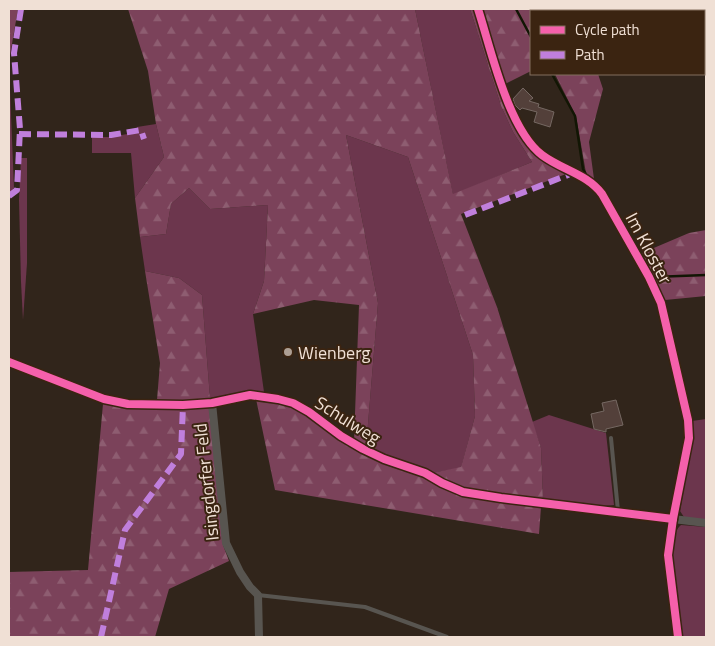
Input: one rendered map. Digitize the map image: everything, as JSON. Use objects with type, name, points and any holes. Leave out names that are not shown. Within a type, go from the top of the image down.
[{"type":"street","name":"Im Kloster","points":[[478,9],[508,103],[528,141],[542,155],[596,186],[612,211],[661,303],[689,429],[668,555],[678,637]]},
{"type":"street","name":"Schulweg","points":[[9,362],[104,399],[128,404],[183,405],[212,403],[250,395],[278,399],[309,412],[341,436],[363,449],[384,459],[425,473],[463,492],[706,523]]},
{"type":"street","name":"Isingdorfer Feld","points":[[212,403],[226,543],[240,572],[250,587],[258,594]]},
{"type":"street","points":[[258,594],[260,637]]},
{"type":"lane","points":[[611,438],[618,512]]},
{"type":"lane","points":[[258,594],[365,607],[447,637]]},
{"type":"shaded area","points":[[415,9],[470,9],[501,106],[513,132],[532,162],[453,195]]},
{"type":"shaded area","points":[[9,65],[14,188],[9,194]]},
{"type":"shaded area","points":[[156,124],[164,157],[135,198],[131,153],[92,153],[92,137],[111,137],[138,132],[137,127]]},
{"type":"shaded area","points":[[346,135],[408,157],[473,355],[475,416],[461,468],[432,473],[366,448],[378,303]]},
{"type":"shaded area","points":[[21,158],[27,158],[27,263],[23,320],[19,200]]},
{"type":"shaded area","points":[[189,188],[210,209],[268,205],[264,281],[253,314],[264,392],[210,398],[202,295],[179,278],[145,271],[140,237],[166,234],[171,204]]},
{"type":"shaded area","points":[[549,415],[606,433],[614,505],[595,507],[543,500],[541,448],[532,422]]},
{"type":"shaded area","points":[[706,419],[706,520],[684,517],[680,511],[694,433],[692,421]]},
{"type":"shaded area","points":[[681,525],[706,527],[706,637],[681,637],[672,561],[676,533]]},
{"type":"green space","points":[[9,9],[18,9],[9,61]]},
{"type":"green space","points":[[128,9],[415,9],[453,194],[532,162],[513,132],[501,106],[470,9],[475,9],[505,104],[542,159],[566,174],[461,214],[497,307],[541,448],[543,500],[464,489],[444,481],[432,473],[461,467],[475,416],[473,355],[408,157],[346,135],[378,303],[366,448],[354,441],[359,305],[314,300],[253,314],[264,281],[268,205],[210,209],[189,188],[171,204],[166,234],[140,237],[135,198],[164,157],[156,124],[148,71]]},
{"type":"green space","points":[[481,9],[576,9],[530,10],[530,72],[505,84]]},
{"type":"green space","points":[[556,75],[598,75],[603,89],[589,142],[594,179],[586,173],[576,116]]},
{"type":"green space","points":[[706,230],[706,296],[665,300],[642,253],[689,233]]},
{"type":"green space","points":[[145,271],[179,278],[202,295],[210,398],[157,400],[160,363]]},
{"type":"green space","points":[[256,399],[292,406],[382,461],[500,501],[541,507],[539,534],[275,490]]},
{"type":"green space","points":[[103,404],[127,408],[210,407],[223,545],[229,561],[169,589],[155,637],[9,637],[9,572],[88,570]]},
{"type":"building","points":[[523,88],[533,98],[529,101],[539,104],[538,107],[554,112],[550,127],[534,122],[537,112],[522,108],[520,110],[515,105],[513,99]]},
{"type":"building","points":[[616,400],[623,425],[606,429],[606,432],[594,429],[591,414],[604,411],[602,403]]},
{"type":"waterway","points":[[516,9],[530,35]]},
{"type":"waterway","points":[[553,75],[575,116],[583,169],[587,176]]},
{"type":"waterway","points":[[653,277],[706,275]]},
{"type":"marked path","points":[[9,196],[17,190],[20,129],[14,53],[21,9]]},
{"type":"marked path","points":[[19,134],[111,135],[141,130],[144,139]]},
{"type":"marked path","points":[[465,215],[568,175],[572,171]]},
{"type":"marked path","points":[[101,637],[125,530],[181,454],[183,405]]},
{"type":"cycle path","points":[[478,9],[502,87],[519,127],[530,143],[542,155],[582,177],[602,194],[649,277],[661,303],[688,420],[689,438],[668,555],[678,637]]},
{"type":"cycle path","points":[[9,362],[104,399],[128,404],[183,405],[212,403],[250,395],[278,399],[293,403],[309,412],[341,436],[363,449],[384,459],[425,473],[463,492],[673,519]]},
{"type":"place","name":"Wienberg","points":[[288,352]]}]
